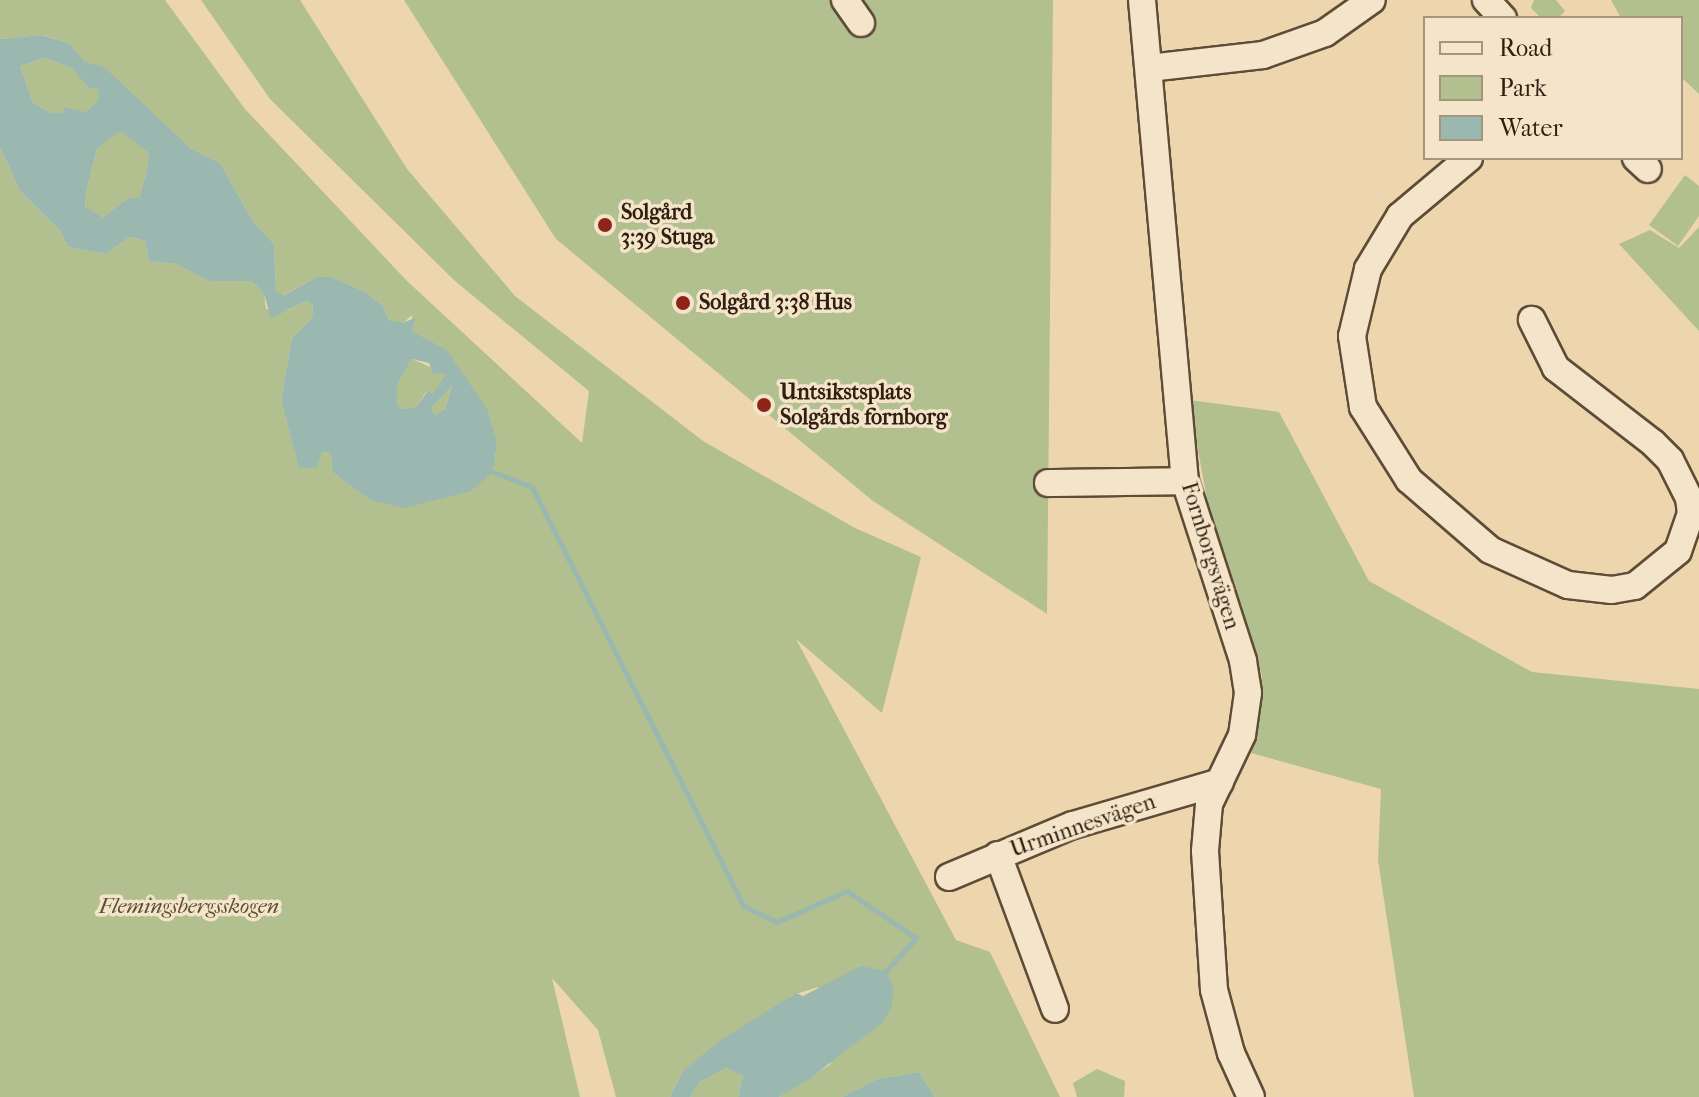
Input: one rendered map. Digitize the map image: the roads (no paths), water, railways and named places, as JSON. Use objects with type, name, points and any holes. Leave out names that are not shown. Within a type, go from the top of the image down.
[{"type":"street","points":[[845,0],[861,23]]},
{"type":"street","name":"Fornborgsvägen","points":[[1142,0],[1185,481],[1248,693],[1242,735],[1206,822],[1209,961],[1231,1053],[1251,1097]]},
{"type":"street","points":[[1149,68],[1263,55],[1325,33],[1372,0]]},
{"type":"street","points":[[1486,0],[1501,16]]},
{"type":"street","points":[[1467,160],[1400,216],[1368,269],[1352,336],[1363,407],[1409,480],[1490,550],[1568,585],[1612,590],[1635,586],[1678,551],[1691,514],[1689,498],[1670,460],[1653,443],[1556,368],[1532,320]]},
{"type":"street","points":[[1048,483],[1185,481]]},
{"type":"street","name":"Urminnesvägen","points":[[949,877],[1073,825],[1220,782]]},
{"type":"street","points":[[998,855],[1055,1009]]},
{"type":"water","points":[[41,35],[69,43],[85,62],[104,67],[190,148],[220,163],[252,220],[274,244],[276,291],[284,295],[317,277],[331,277],[364,291],[383,306],[389,320],[402,323],[415,318],[412,331],[446,349],[487,409],[497,444],[493,472],[471,491],[404,508],[370,500],[332,472],[331,453],[322,452],[316,468],[299,468],[281,400],[292,338],[312,318],[313,305],[307,301],[271,318],[264,294],[251,281],[209,281],[176,264],[149,261],[145,241],[130,237],[105,254],[68,247],[60,231],[20,191],[0,147],[0,39]],"holes":[[[45,58],[72,68],[89,88],[98,89],[99,100],[86,112],[63,107],[65,112],[52,113],[33,103],[20,66]],[[120,131],[149,153],[139,198],[128,198],[103,217],[85,207],[97,149]],[[412,359],[429,363],[433,374],[446,374],[433,394],[428,391],[416,407],[403,409],[397,405],[397,385]],[[452,385],[445,409],[434,415],[432,407]]]},
{"type":"water","points":[[861,966],[886,971],[894,988],[891,1008],[883,1022],[808,1080],[779,1097],[738,1097],[743,1076],[726,1068],[700,1082],[690,1097],[670,1097],[683,1071],[721,1040],[796,993],[803,996]]},
{"type":"water","points":[[919,1072],[935,1097],[842,1097],[877,1079]]},
{"type":"waterway","points":[[493,472],[532,487],[744,906],[777,922],[847,891],[916,938],[886,971]]},
{"type":"place","name":"Solgård 3:39 Stuga","points":[[605,225]]},
{"type":"place","name":"Solgård 3:38 Hus","points":[[683,303]]},
{"type":"place","name":"Untsikstsplats Solgårds fornborg","points":[[764,405]]},
{"type":"park label","name":"Flemingsbergsskogen","points":[[189,907]]}]
